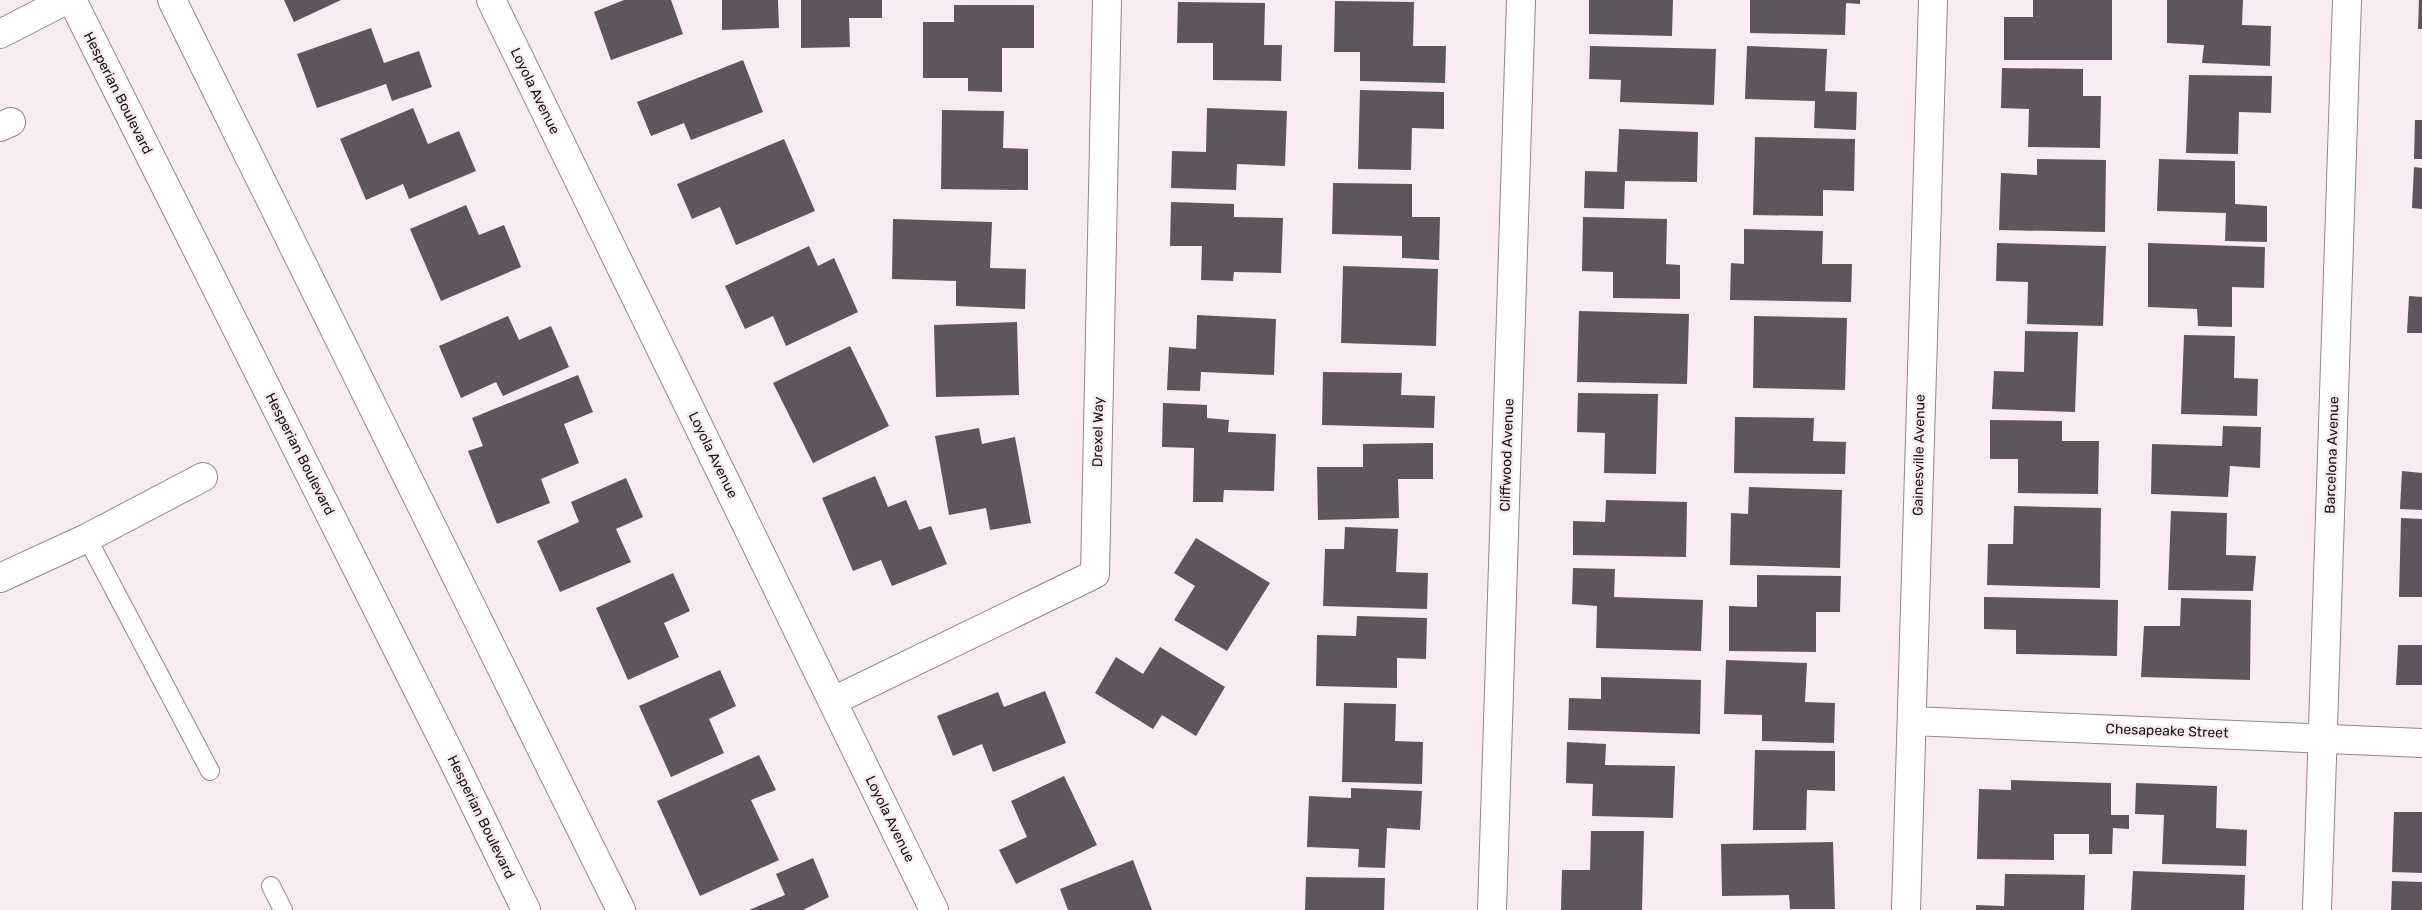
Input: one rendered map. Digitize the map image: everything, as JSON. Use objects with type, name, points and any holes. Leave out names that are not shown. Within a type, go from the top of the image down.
[{"type":"street","points":[[0,34],[66,0]]},
{"type":"street","name":"Hesperian Boulevard","points":[[72,0],[449,751],[526,910]]},
{"type":"street","points":[[172,0],[621,910]]},
{"type":"street","name":"Loyola Avenue","points":[[491,0],[934,910]]},
{"type":"street","name":"Drexel Way","points":[[833,701],[1094,574],[1107,0]]},
{"type":"street","name":"Cliffwood Avenue","points":[[1492,910],[1521,0]]},
{"type":"street","name":"Gainesville Avenue","points":[[1906,910],[1933,0]]},
{"type":"street","name":"Barcelona Avenue","points":[[2317,910],[2347,0]]},
{"type":"street","points":[[0,578],[87,538],[203,478]]},
{"type":"street","name":"Chesapeake Street","points":[[1912,721],[2422,743]]},
{"type":"lane","points":[[87,538],[210,771]]},
{"type":"lane","points":[[271,886],[283,910]]},
{"type":"building","points":[[284,0],[341,0],[294,22]]},
{"type":"building","points":[[624,0],[671,0],[683,34],[611,60],[594,12]]},
{"type":"building","points":[[722,0],[778,0],[779,28],[722,30]]},
{"type":"building","points":[[801,0],[882,0],[882,18],[849,18],[850,47],[801,48]]},
{"type":"building","points":[[1589,0],[1673,0],[1672,36],[1589,34]]},
{"type":"building","points":[[1750,0],[1860,0],[1860,4],[1846,3],[1845,35],[1750,33]]},
{"type":"building","points":[[2033,0],[2112,0],[2112,60],[2004,60],[2004,17],[2033,17]]},
{"type":"building","points":[[2167,0],[2243,0],[2242,25],[2271,26],[2270,66],[2202,63],[2204,45],[2167,43]]},
{"type":"building","points":[[2419,0],[2422,0],[2422,29],[2418,29]]},
{"type":"building","points":[[1335,1],[1414,2],[1413,46],[1446,46],[1445,83],[1360,81],[1360,52],[1334,52]]},
{"type":"building","points":[[1178,2],[1265,3],[1264,45],[1282,45],[1281,81],[1213,80],[1213,43],[1177,43]]},
{"type":"building","points":[[954,5],[1034,5],[1034,48],[1002,48],[1002,92],[968,91],[968,78],[923,78],[923,22],[954,22]]},
{"type":"building","points":[[371,28],[384,63],[419,51],[432,87],[392,101],[386,84],[317,108],[297,54]]},
{"type":"building","points":[[1590,46],[1716,49],[1714,105],[1620,102],[1621,80],[1589,79]]},
{"type":"building","points":[[1747,46],[1827,49],[1825,91],[1857,92],[1856,130],[1814,128],[1815,101],[1745,99]]},
{"type":"building","points":[[743,60],[763,112],[691,140],[684,123],[651,136],[637,102]]},
{"type":"building","points":[[2002,68],[2083,69],[2083,96],[2101,96],[2100,148],[2028,147],[2029,109],[2001,108]]},
{"type":"building","points":[[2189,75],[2272,76],[2271,113],[2239,112],[2238,154],[2186,153]]},
{"type":"building","points":[[1360,90],[1444,92],[1444,129],[1412,128],[1411,170],[1358,169]]},
{"type":"building","points":[[413,108],[428,144],[459,131],[476,171],[409,199],[403,184],[366,200],[340,139]]},
{"type":"building","points":[[1207,108],[1287,111],[1285,166],[1237,164],[1236,190],[1171,188],[1172,151],[1206,152]]},
{"type":"building","points":[[942,110],[1004,111],[1003,148],[1028,149],[1028,190],[941,189]]},
{"type":"building","points":[[2415,120],[2422,120],[2422,159],[2414,159]]},
{"type":"building","points":[[1619,129],[1698,132],[1697,182],[1625,181],[1624,209],[1584,208],[1585,171],[1617,172]]},
{"type":"building","points":[[1755,137],[1855,139],[1854,191],[1823,190],[1823,216],[1753,215]]},
{"type":"building","points":[[784,139],[815,211],[736,245],[720,207],[692,219],[677,184]]},
{"type":"building","points":[[2037,159],[2106,160],[2105,232],[1999,230],[2001,173],[2037,175]]},
{"type":"building","points":[[2159,159],[2235,161],[2235,204],[2267,206],[2267,242],[2225,241],[2226,213],[2157,211]]},
{"type":"building","points":[[2414,167],[2422,168],[2422,209],[2412,208]]},
{"type":"building","points":[[1333,183],[1412,184],[1412,217],[1440,217],[1439,260],[1402,258],[1402,236],[1332,234]]},
{"type":"building","points":[[1171,202],[1234,204],[1234,217],[1283,218],[1281,273],[1234,272],[1233,281],[1201,280],[1202,246],[1170,246]]},
{"type":"building","points":[[466,205],[479,235],[504,225],[521,267],[441,301],[410,229]]},
{"type":"building","points":[[1583,217],[1667,219],[1666,264],[1680,265],[1680,299],[1613,298],[1613,272],[1582,271]]},
{"type":"building","points":[[893,219],[992,222],[990,268],[1026,269],[1025,309],[956,306],[956,281],[892,279]]},
{"type":"building","points":[[1744,229],[1823,231],[1822,264],[1852,264],[1851,302],[1730,300],[1731,263],[1744,264]]},
{"type":"building","points":[[1997,243],[2106,246],[2103,326],[2027,324],[2028,282],[1996,281]]},
{"type":"building","points":[[2148,243],[2265,247],[2264,288],[2232,287],[2232,327],[2198,326],[2197,309],[2148,307]]},
{"type":"building","points":[[809,246],[818,266],[834,258],[858,312],[786,346],[773,316],[745,329],[725,286]]},
{"type":"building","points":[[1343,266],[1438,269],[1436,346],[1341,343]]},
{"type":"building","points":[[2409,296],[2422,297],[2422,333],[2407,333]]},
{"type":"building","points":[[1579,311],[1689,314],[1687,384],[1577,382]]},
{"type":"building","points":[[1197,315],[1276,319],[1274,375],[1201,372],[1200,391],[1167,390],[1169,347],[1196,349]]},
{"type":"building","points":[[508,316],[519,340],[551,326],[569,367],[503,396],[496,382],[461,398],[439,346]]},
{"type":"building","points":[[1754,316],[1847,318],[1845,390],[1753,388]]},
{"type":"building","points":[[1017,322],[1019,395],[936,397],[934,325]]},
{"type":"building","points":[[2025,331],[2078,332],[2075,412],[1992,409],[1994,371],[2024,372]]},
{"type":"building","points":[[2184,335],[2235,336],[2234,378],[2258,379],[2257,416],[2181,414]]},
{"type":"building","points":[[850,346],[889,426],[813,463],[773,383]]},
{"type":"building","points":[[1323,372],[1402,373],[1401,395],[1435,396],[1434,428],[1322,425]]},
{"type":"building","points":[[578,375],[593,412],[564,424],[579,463],[541,479],[550,503],[497,524],[468,451],[483,446],[472,418]]},
{"type":"building","points":[[1578,393],[1658,394],[1656,474],[1604,473],[1605,433],[1577,432]]},
{"type":"building","points":[[1163,403],[1207,405],[1207,418],[1229,420],[1228,432],[1276,434],[1274,491],[1224,490],[1223,502],[1193,502],[1194,448],[1162,447]]},
{"type":"building","points":[[1735,417],[1814,418],[1813,441],[1846,442],[1845,474],[1734,473]]},
{"type":"building","points":[[1990,420],[2062,421],[2062,441],[2099,441],[2098,494],[2018,493],[2018,459],[1990,459]]},
{"type":"building","points":[[2223,426],[2261,427],[2260,468],[2230,466],[2228,497],[2151,494],[2152,444],[2222,446]]},
{"type":"building","points":[[979,428],[982,444],[1015,437],[1031,523],[990,530],[986,508],[949,515],[935,436]]},
{"type":"building","points":[[1433,443],[1433,479],[1398,479],[1399,518],[1318,520],[1317,467],[1363,467],[1363,444]]},
{"type":"building","points":[[2402,471],[2422,473],[2422,510],[2400,509]]},
{"type":"building","points":[[875,476],[888,507],[906,500],[919,530],[931,526],[947,564],[892,586],[881,560],[853,571],[822,498]]},
{"type":"building","points":[[626,478],[643,517],[616,529],[631,562],[560,592],[537,541],[579,522],[571,502]]},
{"type":"building","points":[[1749,487],[1842,490],[1840,568],[1730,565],[1731,513],[1748,514]]},
{"type":"building","points":[[1606,500],[1687,502],[1686,557],[1573,555],[1573,521],[1605,522]]},
{"type":"building","points":[[2014,506],[2101,508],[2100,588],[1987,585],[1988,544],[2013,544]]},
{"type":"building","points":[[2171,511],[2227,513],[2226,555],[2256,556],[2253,591],[2168,590]]},
{"type":"building","points":[[2401,518],[2422,519],[2422,597],[2399,597]]},
{"type":"building","points":[[1345,527],[1398,529],[1396,572],[1428,573],[1427,609],[1323,606],[1325,549],[1344,549]]},
{"type":"building","points":[[1196,538],[1270,583],[1227,651],[1174,620],[1195,586],[1174,573]]},
{"type":"building","points":[[1573,568],[1615,569],[1614,597],[1703,600],[1701,651],[1596,648],[1597,606],[1572,604]]},
{"type":"building","points":[[673,573],[690,611],[664,623],[679,657],[628,680],[596,608]]},
{"type":"building","points":[[1757,575],[1841,576],[1840,612],[1816,612],[1816,652],[1729,651],[1729,606],[1757,607]]},
{"type":"building","points":[[1984,597],[2118,600],[2117,656],[2016,654],[2016,630],[1984,629]]},
{"type":"building","points":[[2181,598],[2251,600],[2250,680],[2141,677],[2144,626],[2180,626]]},
{"type":"building","points":[[1357,616],[1427,618],[1426,659],[1397,658],[1397,688],[1316,686],[1317,635],[1356,636]]},
{"type":"building","points":[[2398,645],[2422,645],[2422,685],[2396,685]]},
{"type":"building","points":[[1160,647],[1225,687],[1196,736],[1162,715],[1153,729],[1095,693],[1116,657],[1143,674]]},
{"type":"building","points":[[1726,660],[1807,663],[1805,702],[1835,703],[1834,743],[1762,741],[1762,715],[1724,714]]},
{"type":"building","points":[[720,670],[736,706],[709,719],[724,753],[671,777],[639,706]]},
{"type":"building","points":[[1601,677],[1701,680],[1700,734],[1568,730],[1569,698],[1601,699]]},
{"type":"building","points":[[1045,691],[1066,743],[993,772],[982,744],[953,756],[937,716],[998,692],[1004,707]]},
{"type":"building","points":[[1344,703],[1396,704],[1395,741],[1423,742],[1422,784],[1342,782]]},
{"type":"building","points":[[1567,742],[1606,744],[1605,765],[1675,766],[1673,818],[1592,816],[1593,784],[1566,783]]},
{"type":"building","points":[[1755,750],[1835,751],[1835,791],[1807,790],[1806,830],[1753,830]]},
{"type":"building","points":[[759,755],[776,790],[751,800],[779,860],[700,896],[657,801]]},
{"type":"building","points":[[1064,776],[1097,845],[1016,884],[999,850],[1027,837],[1011,801]]},
{"type":"building","points":[[2011,780],[2111,783],[2111,815],[2129,815],[2129,829],[2113,828],[2112,854],[2089,854],[2089,834],[2054,834],[2054,860],[1977,859],[1979,789],[2011,790]]},
{"type":"building","points":[[2136,783],[2217,786],[2216,828],[2247,830],[2246,866],[2162,864],[2164,815],[2135,814]]},
{"type":"building","points":[[1351,788],[1422,791],[1420,830],[1387,828],[1385,868],[1358,867],[1359,849],[1307,847],[1309,796],[1351,798]]},
{"type":"building","points":[[2394,812],[2422,812],[2422,873],[2392,872]]},
{"type":"building","points":[[1591,831],[1644,831],[1642,910],[1561,910],[1562,870],[1590,870]]},
{"type":"building","points":[[1833,842],[1835,909],[1790,909],[1789,895],[1722,896],[1721,844]]},
{"type":"building","points":[[813,858],[829,897],[803,910],[749,910],[785,895],[776,874]]},
{"type":"building","points":[[1133,860],[1152,910],[1068,910],[1060,889]]},
{"type":"building","points":[[2133,871],[2245,875],[2244,910],[2131,910]]},
{"type":"building","points":[[2005,874],[2085,875],[2084,910],[1976,910],[1976,905],[2004,906]]},
{"type":"building","points":[[1306,877],[1385,878],[1384,910],[1305,910]]},
{"type":"building","points":[[2392,881],[2422,882],[2422,910],[2391,910]]}]
